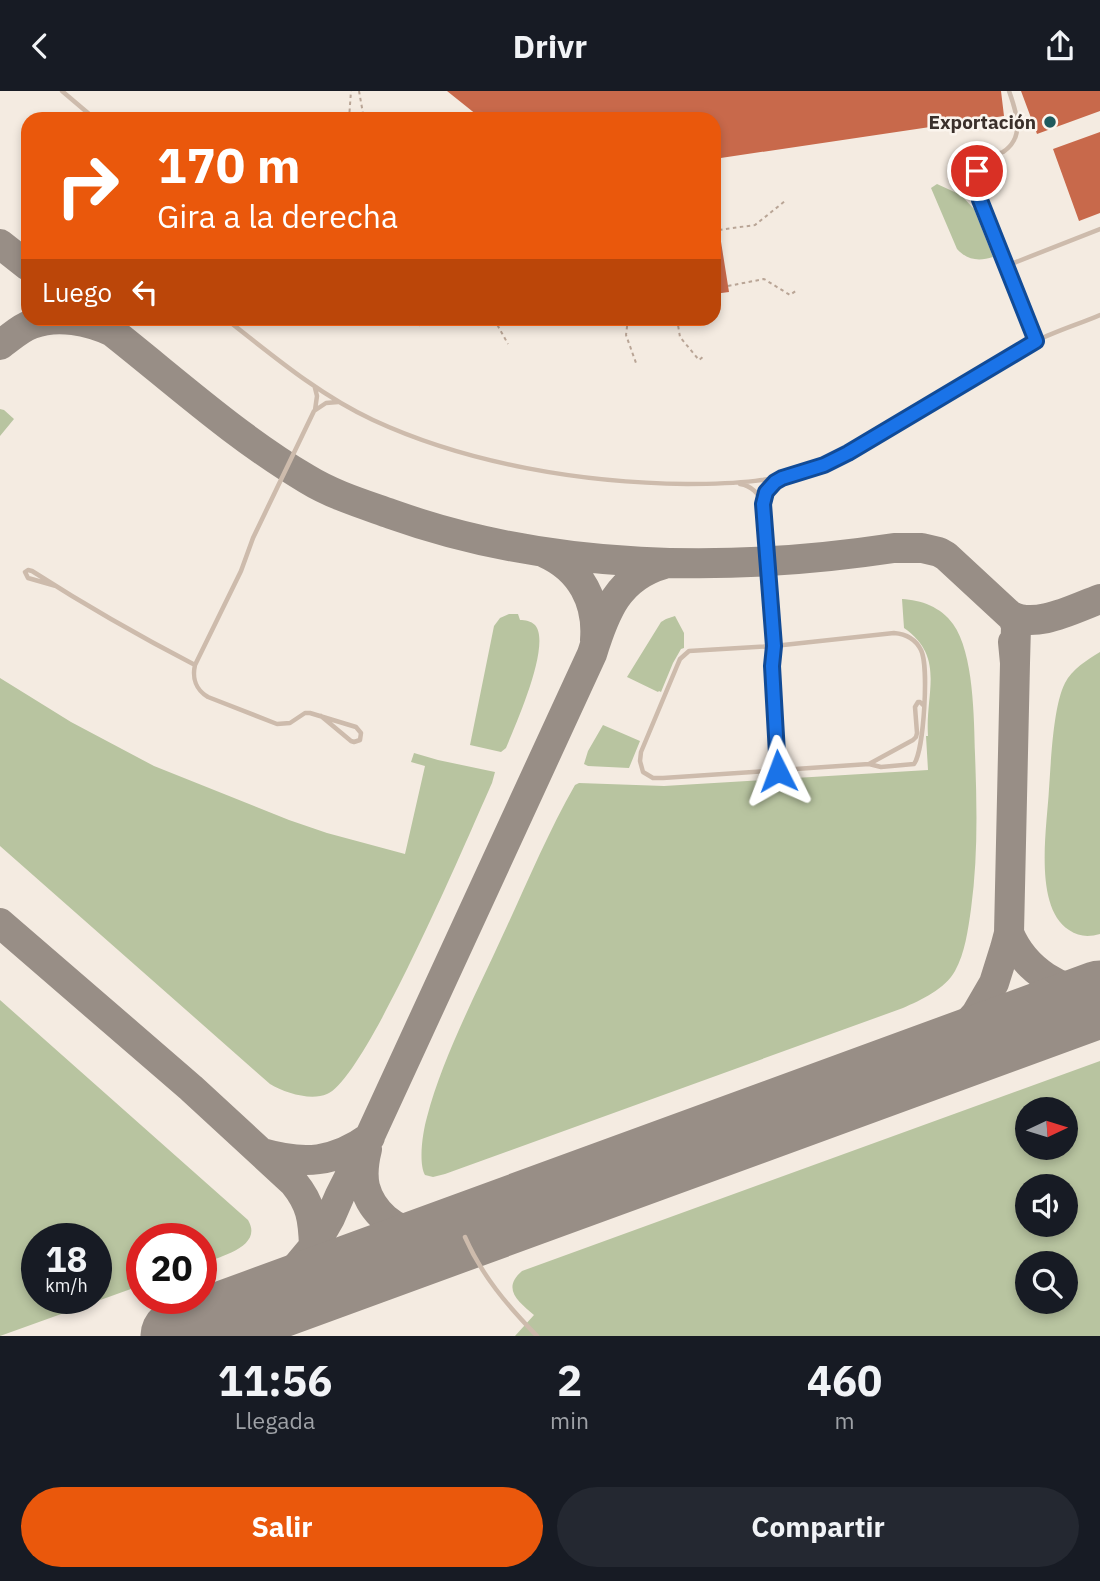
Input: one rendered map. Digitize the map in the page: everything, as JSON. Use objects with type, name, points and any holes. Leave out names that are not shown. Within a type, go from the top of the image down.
[{"type":"lane","points":[[62,91],[87,112]]},
{"type":"lane","points":[[1009,91],[1018,120],[1015,138],[1003,152],[982,162],[976,179],[980,200],[1036,341]]},
{"type":"lane","points":[[1006,266],[1100,229]]},
{"type":"lane","points":[[235,326],[313,385],[342,403],[371,419],[431,443],[534,469],[628,482],[671,484],[767,481],[824,465],[1036,341],[1100,315]]},
{"type":"lane","points":[[313,385],[317,397],[314,411],[193,671],[195,683],[203,694],[259,718],[285,724],[310,713],[321,716],[356,727],[361,733],[360,740],[351,741],[321,716]]},
{"type":"lane","points":[[314,411],[326,403],[342,403]]},
{"type":"lane","points":[[778,771],[772,666],[774,646],[763,504],[766,492],[782,478]]},
{"type":"lane","points":[[735,483],[754,490],[763,504]]},
{"type":"lane","points":[[56,586],[28,578],[25,572],[32,571],[132,632],[195,665]]},
{"type":"lane","points":[[902,634],[915,642],[923,655],[926,683],[924,705],[918,758],[914,764],[881,767],[869,764],[653,778],[640,768],[641,753],[677,666],[689,651],[902,634]]},
{"type":"lane","points":[[869,764],[913,740],[917,733],[915,706],[920,702],[924,705]]},
{"type":"lane","points":[[464,1237],[498,1294],[537,1336]]},
{"type":"path","points":[[350,112],[351,91]]},
{"type":"path","points":[[359,91],[363,112]]},
{"type":"path","points":[[721,230],[755,225],[785,201]]},
{"type":"path","points":[[728,286],[764,279],[790,295],[797,290]]},
{"type":"path","points":[[498,326],[508,344]]},
{"type":"path","points":[[627,326],[626,335],[636,363]]},
{"type":"path","points":[[678,326],[680,337],[699,360],[704,356]]},
{"type":"green space","points":[[937,184],[961,195],[974,209],[993,257],[974,259],[957,249],[931,188]]},
{"type":"green space","points":[[0,409],[14,419],[0,436]]},
{"type":"green space","points":[[902,599],[930,605],[943,613],[953,624],[965,652],[972,687],[976,793],[975,871],[966,941],[951,977],[932,993],[903,1008],[445,1174],[433,1177],[425,1175],[422,1155],[424,1130],[441,1072],[536,861],[575,785],[664,786],[928,770],[926,736],[931,677],[925,651],[917,639],[904,628]]},
{"type":"green space","points":[[518,614],[520,620],[535,625],[539,635],[539,649],[524,704],[506,748],[501,752],[470,745],[494,626],[500,618]]},
{"type":"green space","points":[[675,616],[684,633],[684,648],[673,663],[661,692],[658,692],[627,677],[661,622]]},
{"type":"green space","points":[[1100,652],[1100,934],[1084,936],[1069,930],[1058,919],[1050,904],[1046,885],[1045,844],[1053,735],[1061,693],[1072,673]]},
{"type":"green space","points":[[0,678],[71,722],[154,766],[289,820],[405,854],[425,766],[411,762],[414,753],[495,772],[440,899],[391,1002],[344,1078],[327,1094],[313,1097],[298,1095],[270,1084],[0,846]]},
{"type":"green space","points":[[603,725],[640,741],[629,768],[584,764]]},
{"type":"green space","points":[[0,1000],[248,1220],[251,1229],[245,1244],[217,1258],[217,1223],[126,1223],[126,1291],[112,1296],[112,1223],[21,1223],[21,1314],[61,1314],[0,1336]]},
{"type":"green space","points":[[1100,1061],[1100,1336],[515,1336],[534,1315],[514,1295],[513,1284],[522,1271]]},
{"type":"building","points":[[447,91],[1001,91],[1004,116],[721,158],[721,112],[473,112]]},
{"type":"building","name":"Exportación","points":[[1021,91],[1100,91],[1100,111],[1037,134]]},
{"type":"building","points":[[1100,132],[1100,213],[1079,221],[1053,149]]},
{"type":"building","points":[[721,242],[729,292],[721,293]]},
{"type":"taxiway","points":[[0,244],[21,260]]},
{"type":"taxiway","points":[[0,345],[28,326]]},
{"type":"taxiway","points":[[97,326],[113,332]]},
{"type":"taxiway","points":[[105,326],[252,443],[307,479],[348,499],[452,533],[514,547],[640,562],[768,561],[894,548],[922,548],[939,552],[1013,618],[1016,626],[1015,663]]},
{"type":"taxiway","points":[[545,553],[568,568],[585,588],[594,613],[595,640]]},
{"type":"taxiway","points":[[236,1315],[273,1291],[294,1270],[314,1246],[330,1218],[592,654],[608,610],[624,587],[648,570],[664,564]]},
{"type":"taxiway","points":[[1010,615],[1020,619],[1043,619],[1100,599]]},
{"type":"taxiway","points":[[910,1068],[952,1041],[976,1014],[994,983],[1009,933],[1015,663],[1013,642]]},
{"type":"taxiway","points":[[0,923],[191,1088],[294,1183],[310,1212],[314,1246]]},
{"type":"taxiway","points":[[1009,933],[1024,958],[1046,977],[1071,989],[1100,993]]},
{"type":"taxiway","points":[[262,1153],[292,1159],[318,1159],[344,1152],[370,1137]]},
{"type":"taxiway","points":[[367,1149],[364,1182],[373,1205],[385,1219],[410,1233],[430,1236],[446,1230]]},
{"type":"runway","points":[[179,1336],[1100,999]]},
{"type":"place","name":"Exportación","points":[[1050,122]]},
{"type":"route","points":[[778,771],[772,666],[774,646],[763,504],[766,492],[782,478],[824,465],[876,438],[1036,341],[980,200],[977,171]]}]
